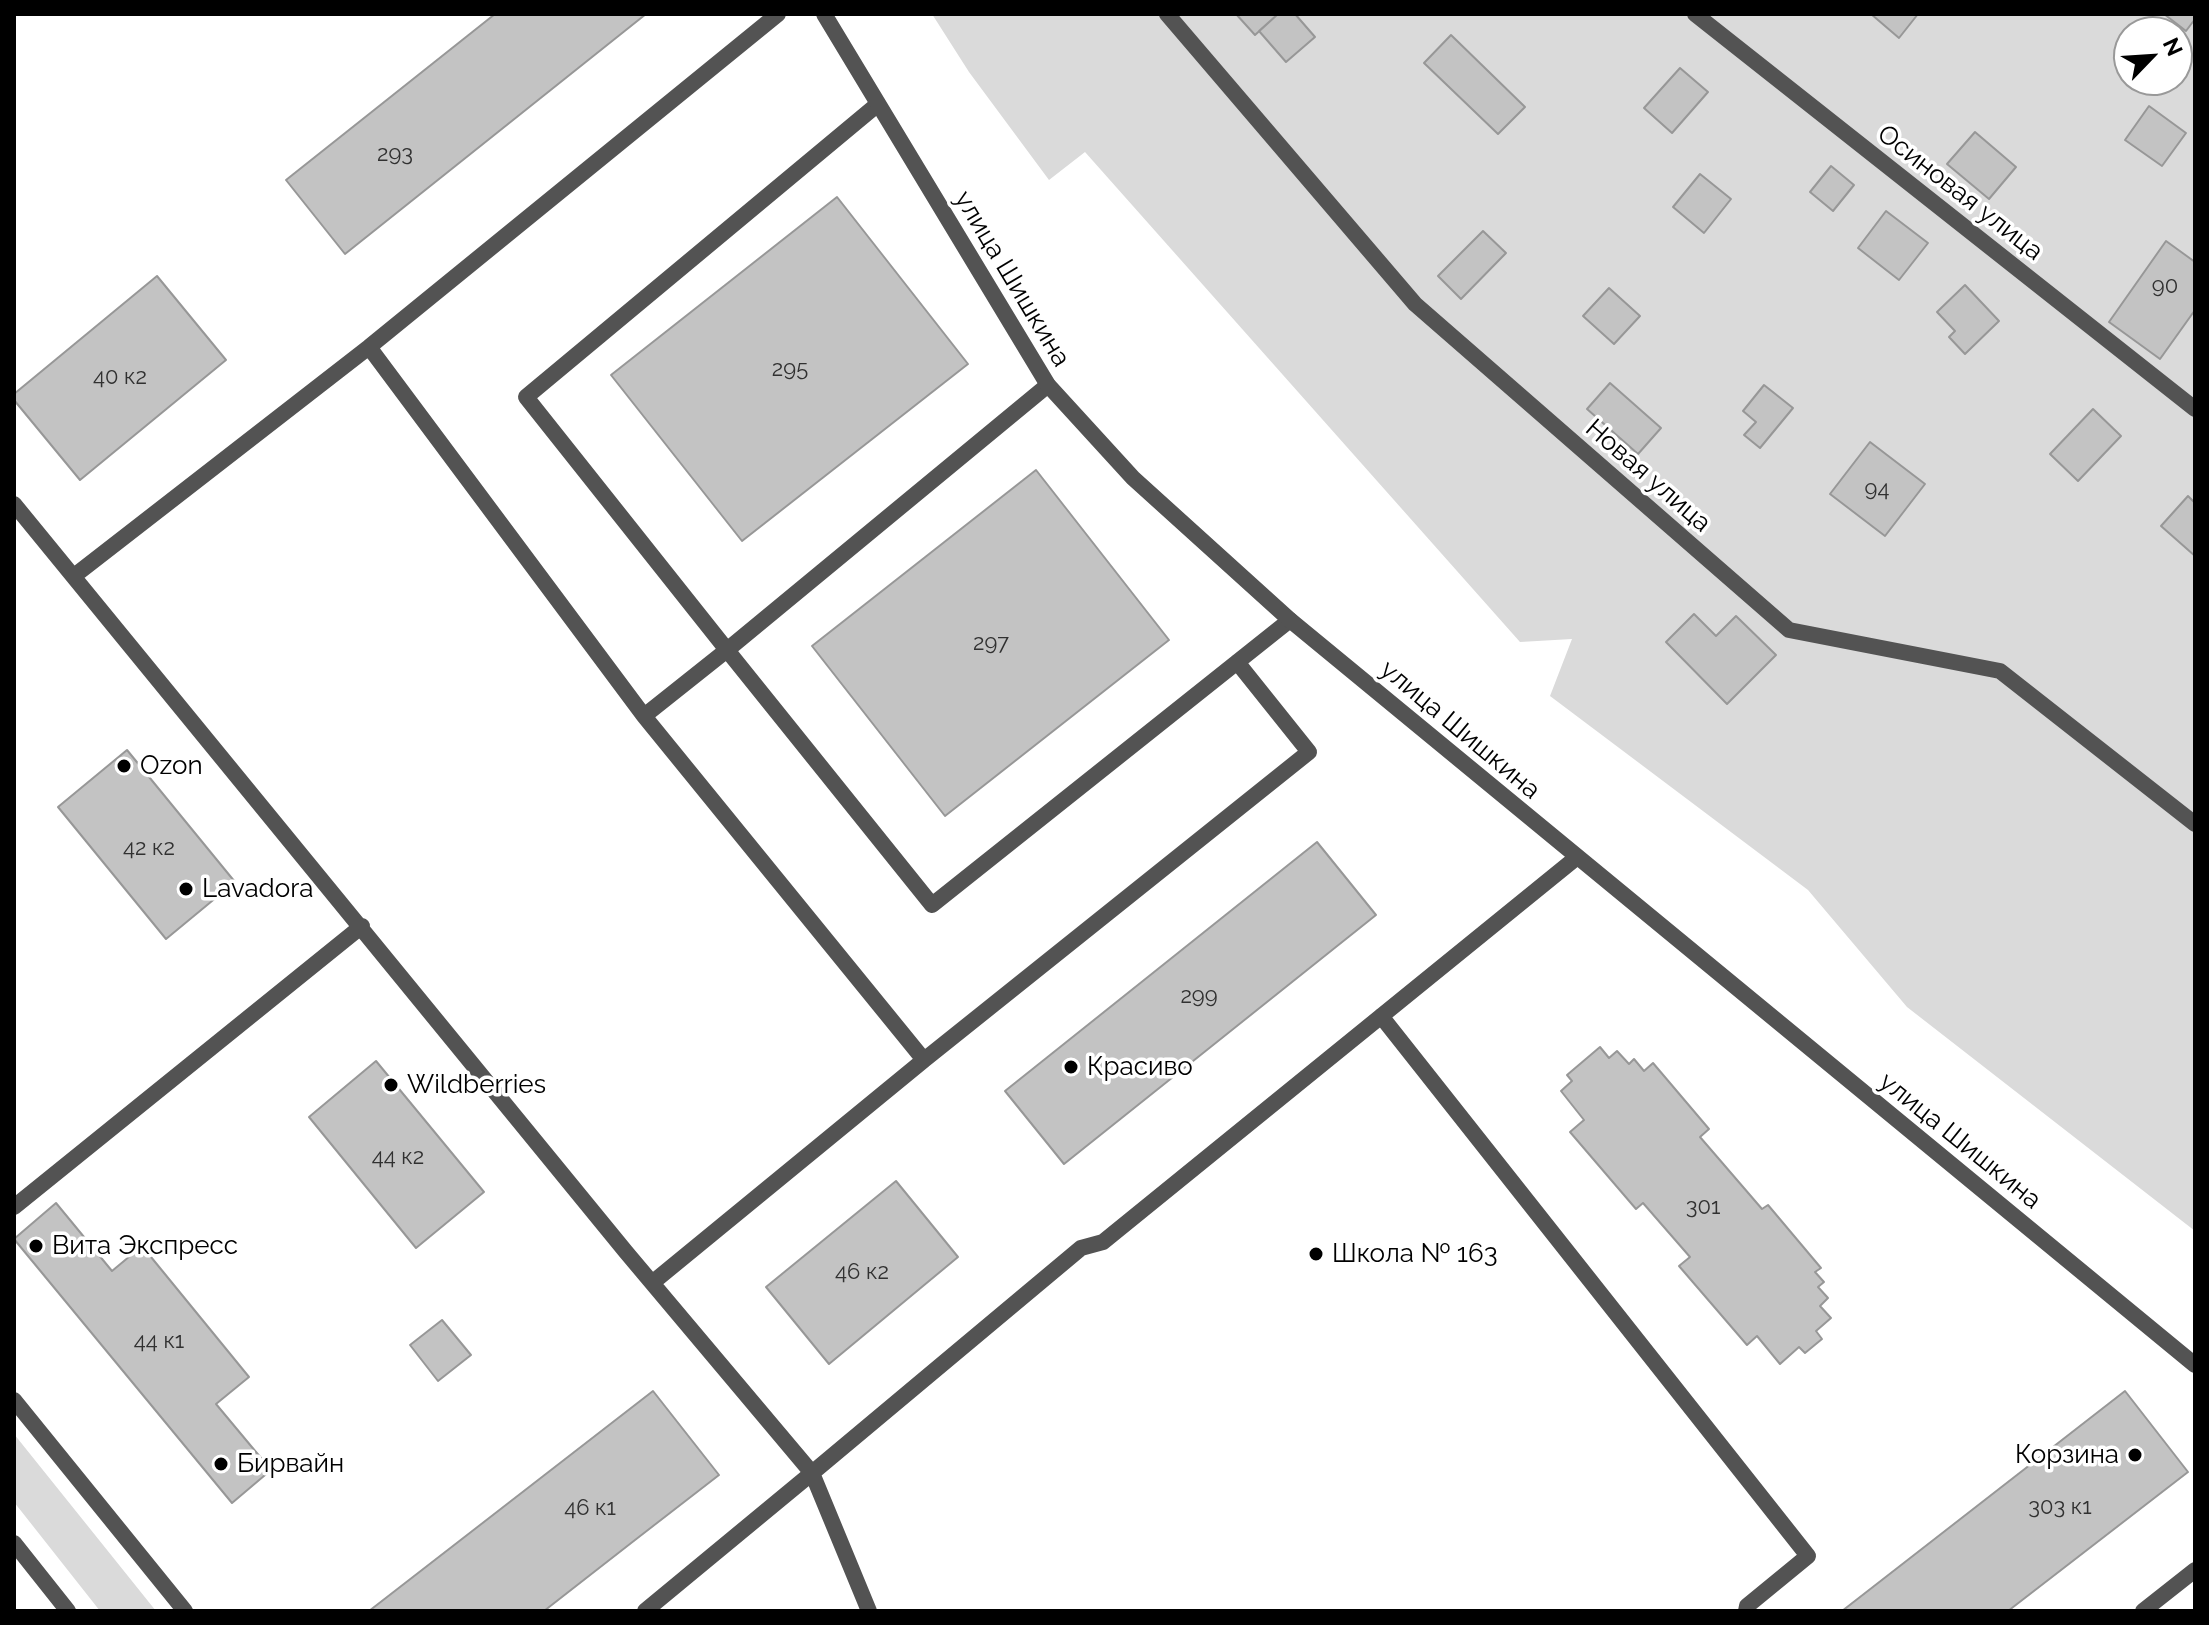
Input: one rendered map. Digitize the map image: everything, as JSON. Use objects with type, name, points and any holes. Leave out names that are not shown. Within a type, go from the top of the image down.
[{"type":"street","points":[[74,576],[369,347],[778,14]]},
{"type":"street","name":"улица Шишкина","points":[[824,14],[1048,385],[1133,478],[1290,620],[2195,1365]]},
{"type":"street","name":"Новая улица","points":[[1167,14],[1415,304],[1789,630],[2000,671],[2195,824]]},
{"type":"street","name":"Осиновая улица","points":[[1695,14],[2195,409]]},
{"type":"street","points":[[878,104],[526,397],[727,650],[932,905],[1290,620]]},
{"type":"street","points":[[369,347],[644,716],[924,1060]]},
{"type":"street","points":[[644,716],[1048,385]]},
{"type":"street","points":[[14,504],[652,1283],[812,1473],[869,1611]]},
{"type":"street","points":[[652,1283],[924,1060],[1309,752],[1237,662]]},
{"type":"street","points":[[645,1611],[1081,1248],[1103,1242],[1576,858]]},
{"type":"street","points":[[14,1207],[362,926]]},
{"type":"street","points":[[1381,1016],[1808,1556],[1747,1606],[1746,1611]]},
{"type":"street","points":[[14,1400],[185,1611]]},
{"type":"street","points":[[14,1543],[68,1611]]},
{"type":"street","points":[[2143,1611],[2195,1570]]},
{"type":"shaded area","points":[[932,14],[2195,14],[2195,1231],[1907,1007],[1808,890],[1550,696],[1572,639],[1520,642],[1085,152],[1049,180],[969,72]]},
{"type":"shaded area","points":[[14,1434],[156,1611],[100,1611],[14,1502]]},
{"type":"building","points":[[495,14],[646,14],[345,254],[286,180]]},
{"type":"building","points":[[1236,14],[1278,14],[1255,35]]},
{"type":"building","points":[[1278,14],[1295,14],[1315,37],[1286,62],[1259,31]]},
{"type":"building","points":[[1871,14],[1918,14],[1899,38]]},
{"type":"building","points":[[2164,14],[2195,14],[2195,19],[2193,22],[2193,16]]},
{"type":"building","points":[[1451,35],[1525,107],[1498,134],[1424,63]]},
{"type":"building","points":[[1680,68],[1708,92],[1672,133],[1644,108]]},
{"type":"building","points":[[2149,106],[2186,133],[2162,166],[2125,140]]},
{"type":"building","points":[[1975,132],[2016,167],[1989,199],[1947,164]]},
{"type":"building","points":[[1831,166],[1854,185],[1833,211],[1810,192]]},
{"type":"building","points":[[1700,174],[1731,199],[1704,233],[1673,207]]},
{"type":"building","points":[[837,197],[968,364],[742,541],[611,375]]},
{"type":"building","points":[[1886,211],[1928,243],[1899,280],[1858,248]]},
{"type":"building","points":[[1483,231],[1506,253],[1461,299],[1438,276]]},
{"type":"building","points":[[2166,241],[2195,262],[2195,310],[2160,359],[2109,322]]},
{"type":"building","points":[[157,276],[226,360],[80,480],[14,400],[14,394]]},
{"type":"building","points":[[1965,285],[1999,321],[1965,354],[1949,337],[1955,331],[1937,312]]},
{"type":"building","points":[[1609,288],[1640,316],[1614,344],[1583,316]]},
{"type":"building","points":[[1610,383],[1661,428],[1638,454],[1587,409]]},
{"type":"building","points":[[1764,385],[1793,408],[1760,448],[1744,435],[1756,422],[1743,411]]},
{"type":"building","points":[[2093,409],[2121,436],[2078,481],[2050,454]]},
{"type":"building","points":[[1870,442],[1925,484],[1885,536],[1830,494]]},
{"type":"building","points":[[1036,470],[1169,640],[945,816],[812,646]]},
{"type":"building","points":[[2188,496],[2195,503],[2195,556],[2161,526]]},
{"type":"building","points":[[1694,614],[1716,636],[1736,616],[1776,655],[1727,704],[1666,642]]},
{"type":"building","points":[[127,750],[235,882],[166,939],[58,807]]},
{"type":"building","points":[[1317,842],[1376,915],[1064,1164],[1005,1091]]},
{"type":"building","points":[[1600,1047],[1609,1058],[1617,1051],[1629,1064],[1634,1059],[1644,1071],[1653,1063],[1709,1129],[1700,1137],[1762,1209],[1768,1205],[1821,1268],[1815,1272],[1824,1282],[1818,1287],[1828,1298],[1820,1306],[1831,1318],[1816,1331],[1822,1339],[1805,1353],[1799,1347],[1780,1364],[1757,1336],[1747,1345],[1679,1266],[1690,1257],[1643,1203],[1636,1209],[1570,1132],[1584,1120],[1561,1091],[1572,1081],[1567,1075]]},
{"type":"building","points":[[376,1061],[484,1192],[416,1248],[309,1117]]},
{"type":"building","points":[[896,1181],[958,1257],[829,1364],[766,1287]]},
{"type":"building","points":[[56,1203],[112,1271],[142,1246],[249,1377],[216,1404],[271,1470],[232,1503],[14,1239]]},
{"type":"building","points":[[442,1320],[471,1355],[438,1381],[410,1345]]},
{"type":"building","points":[[653,1391],[719,1475],[544,1611],[369,1611]]},
{"type":"building","points":[[2125,1391],[2188,1472],[2008,1611],[1842,1611]]},
{"type":"place","name":"Ozon","points":[[124,766]]},
{"type":"place","name":"Lavadora","points":[[186,889]]},
{"type":"place","name":"Красиво","points":[[1071,1067]]},
{"type":"place","name":"Wildberries","points":[[391,1085]]},
{"type":"place","name":"Вита Экспресс","points":[[36,1246]]},
{"type":"place","name":"Школа № 163","points":[[1316,1254]]},
{"type":"place","name":"Корзина","points":[[2135,1455]]},
{"type":"place","name":"Бирвайн","points":[[221,1464]]}]
